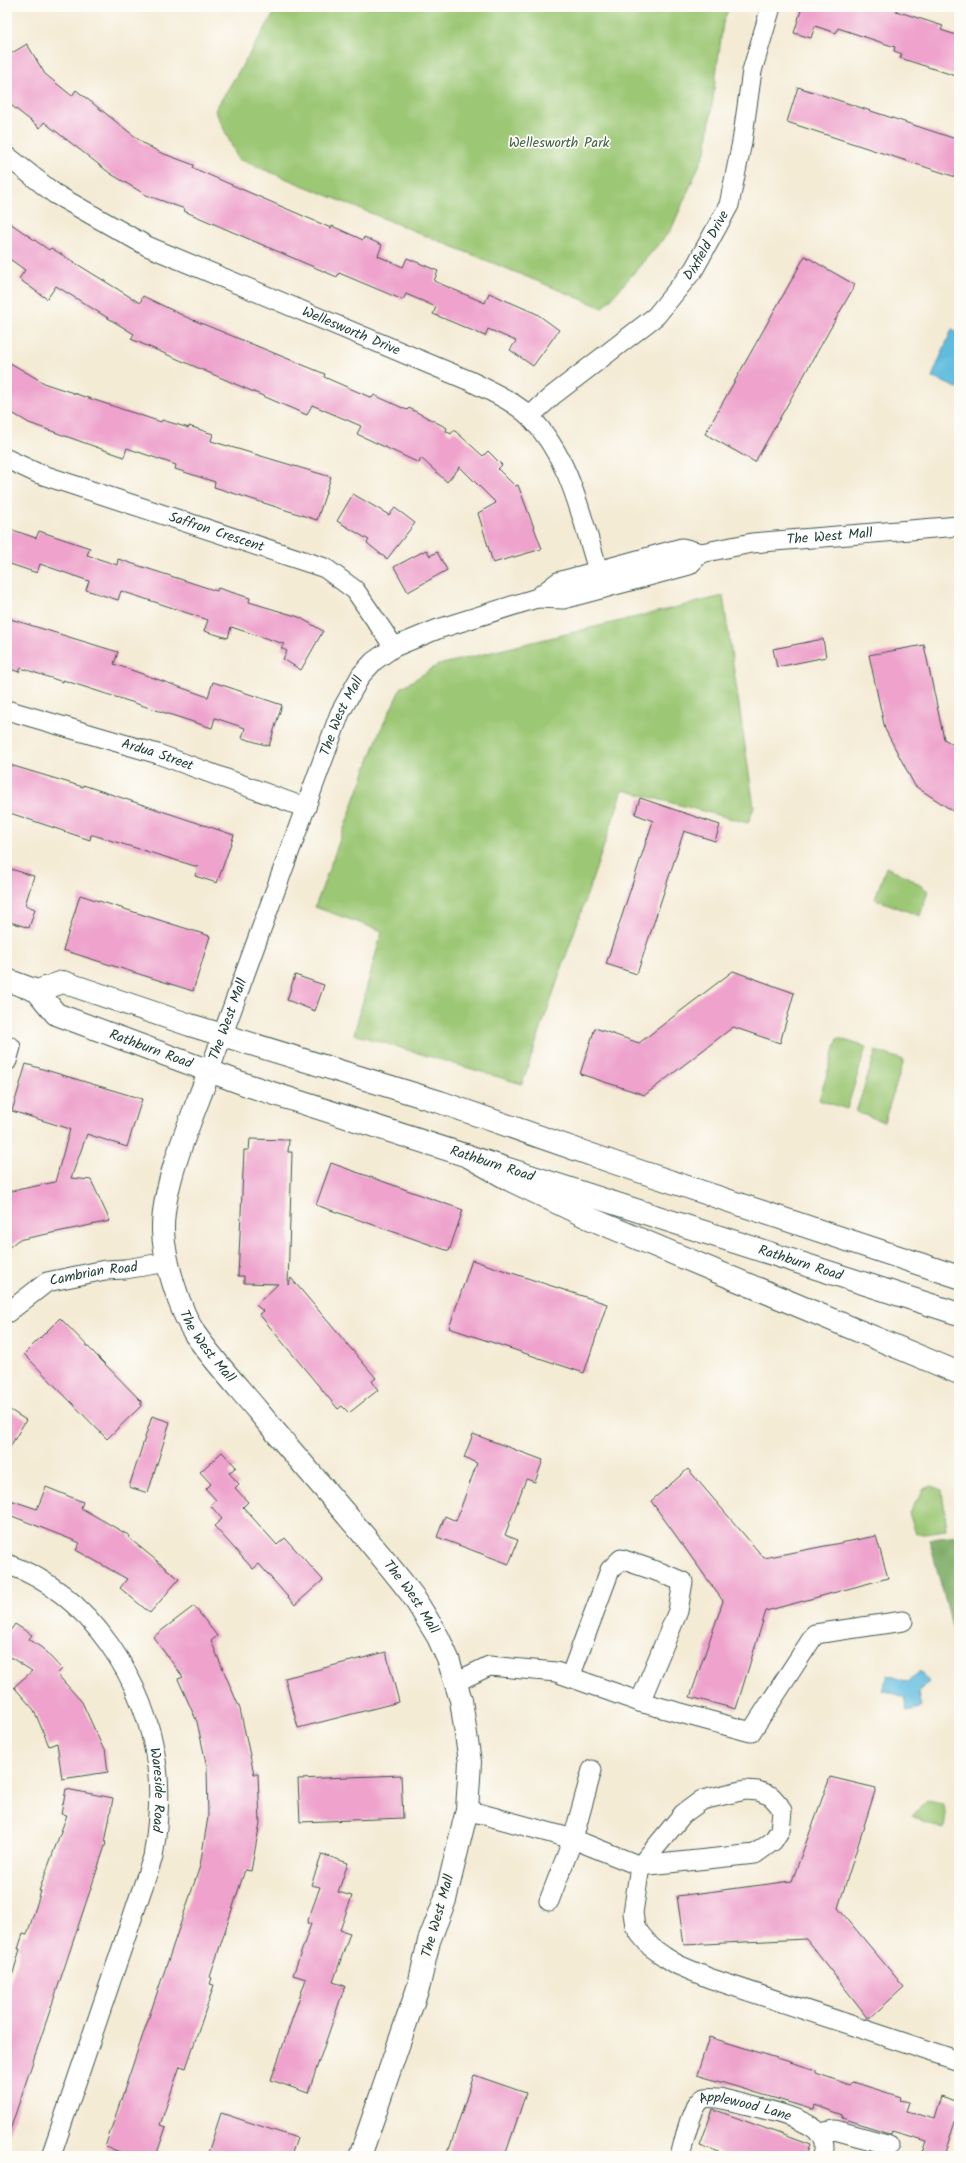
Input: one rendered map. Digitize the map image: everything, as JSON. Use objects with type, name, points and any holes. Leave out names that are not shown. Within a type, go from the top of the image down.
[{"type":"main road","points":[[7,980],[37,991],[63,982],[223,1036],[440,1102],[618,1164],[959,1277]]},
{"type":"main road","name":"Rathburn Road","points":[[37,991],[56,1014],[210,1072],[959,1314]]},
{"type":"main road","name":"The West Mall","points":[[210,1072],[169,1183],[164,1208],[163,1232],[168,1262],[178,1296],[195,1333],[244,1395],[413,1596],[438,1637],[456,1682],[465,1722],[470,1762],[467,1810],[445,1900],[430,1941],[419,1985],[360,2156]]},
{"type":"main road","points":[[466,1155],[510,1180],[589,1218],[959,1373]]},
{"type":"street","name":"Dixfield Drive","points":[[530,416],[552,396],[656,316],[694,269],[729,205],[742,142],[752,71],[771,7]]},
{"type":"street","name":"Wellesworth Drive","points":[[7,156],[55,194],[147,246],[470,381],[501,397],[530,416],[553,446],[572,481],[604,588]]},
{"type":"street","name":"Saffron Crescent","points":[[7,459],[37,473],[325,568],[355,590],[394,647]]},
{"type":"street","name":"The West Mall","points":[[537,598],[558,582],[682,548],[701,553],[752,543],[959,526]]},
{"type":"street","name":"The West Mall","points":[[210,1072],[340,713],[349,693],[361,675],[374,661],[394,647],[438,629],[537,598],[563,599],[689,565],[701,553]]},
{"type":"street","name":"Ardua Street","points":[[7,710],[158,754],[306,808]]},
{"type":"street","name":"Cambrian Road","points":[[7,1314],[47,1282],[105,1270],[125,1269],[168,1262]]},
{"type":"street","points":[[570,1677],[610,1570],[621,1559],[662,1572],[683,1582],[678,1611],[640,1702]]},
{"type":"street","name":"Wareside Road","points":[[7,1564],[43,1581],[60,1593],[90,1621],[115,1653],[135,1689],[149,1727],[154,1746],[159,1787],[158,1828],[153,1857],[51,2156]]},
{"type":"street","points":[[456,1682],[490,1666],[556,1672],[640,1702],[751,1732],[815,1634],[903,1621]]},
{"type":"street","points":[[549,1901],[573,1840],[592,1770]]},
{"type":"street","points":[[467,1810],[573,1840],[640,1866],[756,1854],[768,1846],[777,1836],[782,1822],[781,1808],[771,1796],[758,1791],[745,1790],[702,1800],[683,1814],[640,1866],[633,1907],[635,1926],[645,1941],[678,1965],[709,1978],[959,2061]]},
{"type":"street","name":"Applewood Lane","points":[[680,2156],[695,2109],[701,2100],[707,2097],[719,2098],[807,2123],[819,2133]]},
{"type":"street","points":[[823,2156],[825,2143],[819,2133],[836,2130],[890,2145]]},
{"type":"green space","name":"Wellesworth Park","points":[[278,7],[729,7],[723,23],[706,150],[671,230],[603,308],[238,159],[215,110]]},
{"type":"green space","points":[[723,596],[754,807],[748,823],[623,790],[522,1084],[354,1034],[382,931],[315,907],[380,731],[401,688],[438,665]]},
{"type":"green space","points":[[886,867],[910,878],[928,891],[920,916],[875,899]]},
{"type":"green space","points":[[838,1038],[866,1047],[847,1109],[819,1100]]},
{"type":"green space","points":[[876,1051],[904,1060],[884,1122],[856,1112]]},
{"type":"green space","points":[[931,1486],[942,1490],[947,1530],[916,1534],[909,1513],[924,1489]]},
{"type":"green space","points":[[959,1536],[959,1653],[929,1539]]},
{"type":"green space","points":[[927,1800],[942,1803],[946,1814],[944,1829],[937,1828],[912,1815]]},
{"type":"water","points":[[952,329],[959,332],[959,389],[932,377]]},
{"type":"water","points":[[920,1671],[929,1682],[918,1693],[921,1708],[907,1711],[904,1697],[882,1690],[888,1675],[908,1682]]},
{"type":"building","points":[[802,7],[897,7],[896,11],[943,26],[941,30],[959,36],[959,77],[900,58],[902,54],[894,51],[895,47],[838,28],[836,33],[815,26],[811,38],[794,33]]},
{"type":"building","points":[[27,44],[45,74],[72,96],[76,90],[143,143],[159,152],[194,165],[193,168],[331,228],[332,226],[363,240],[364,237],[382,245],[378,256],[403,267],[407,258],[438,271],[434,281],[485,303],[489,293],[537,314],[559,330],[533,366],[510,350],[516,341],[488,329],[485,336],[433,314],[436,307],[406,294],[403,300],[339,273],[337,277],[184,211],[185,209],[146,195],[111,174],[44,122],[40,128],[7,102],[7,56]]},
{"type":"building","points":[[798,87],[959,140],[959,178],[787,122]]},
{"type":"building","points":[[7,221],[49,250],[51,248],[140,303],[143,296],[186,317],[325,374],[324,377],[372,398],[374,395],[407,410],[409,408],[447,428],[446,431],[451,434],[454,430],[483,456],[488,451],[502,465],[498,469],[515,486],[518,485],[542,549],[493,563],[478,513],[496,503],[460,467],[447,482],[421,458],[419,463],[357,434],[361,426],[312,405],[307,415],[131,339],[134,334],[56,286],[47,299],[19,279],[25,270],[7,257]]},
{"type":"building","points":[[805,256],[855,285],[755,462],[705,434]]},
{"type":"building","points":[[7,361],[46,384],[161,422],[162,420],[189,428],[189,426],[213,434],[211,441],[331,477],[317,520],[214,487],[215,482],[175,469],[176,465],[127,448],[124,457],[29,423],[7,410]]},
{"type":"building","points":[[353,494],[389,515],[395,508],[415,523],[387,559],[367,543],[369,540],[337,521]]},
{"type":"building","points":[[7,528],[36,538],[39,531],[90,548],[87,555],[117,565],[118,559],[217,591],[218,588],[250,598],[249,602],[299,617],[323,631],[301,670],[283,659],[287,651],[281,648],[284,644],[231,627],[228,638],[204,631],[208,620],[121,591],[118,600],[86,590],[89,581],[40,564],[37,573],[7,563]]},
{"type":"building","points":[[426,550],[430,556],[437,552],[447,570],[408,592],[394,567]]},
{"type":"building","points":[[7,618],[118,652],[114,664],[208,697],[213,682],[282,705],[269,746],[242,738],[245,728],[215,718],[212,728],[63,680],[63,682],[21,668],[19,672],[7,668]]},
{"type":"building","points":[[823,639],[826,657],[777,667],[773,649]]},
{"type":"building","points":[[924,645],[944,739],[959,748],[959,815],[915,786],[885,729],[869,655]]},
{"type":"building","points":[[7,764],[83,787],[83,785],[234,835],[217,883],[195,876],[198,867],[93,835],[91,835],[90,840],[7,812]]},
{"type":"building","points":[[640,798],[720,825],[715,841],[684,831],[637,974],[606,964],[653,821],[635,814]]},
{"type":"building","points":[[7,868],[34,876],[25,905],[35,909],[29,928],[7,921]]},
{"type":"building","points":[[80,895],[210,936],[193,991],[63,950]]},
{"type":"building","points":[[733,971],[794,993],[780,1043],[733,1027],[645,1095],[580,1074],[595,1028],[639,1043]]},
{"type":"building","points":[[295,975],[324,985],[315,1011],[287,1000]]},
{"type":"building","points":[[26,1064],[142,1099],[127,1147],[87,1134],[71,1178],[91,1180],[110,1221],[18,1240],[7,1249],[7,1192],[55,1182],[70,1129],[12,1111]]},
{"type":"building","points":[[250,1139],[289,1140],[288,1152],[292,1152],[288,1285],[291,1278],[376,1378],[372,1381],[378,1390],[349,1413],[342,1406],[338,1409],[259,1314],[263,1311],[256,1305],[278,1284],[244,1283],[244,1276],[238,1276],[244,1150],[249,1150]]},
{"type":"building","points":[[331,1163],[463,1210],[449,1251],[316,1205]]},
{"type":"building","points":[[472,1260],[607,1304],[584,1373],[449,1328]]},
{"type":"building","points":[[60,1318],[141,1401],[141,1406],[107,1439],[24,1354]]},
{"type":"building","points":[[7,1408],[26,1420],[7,1452]]},
{"type":"building","points":[[152,1416],[170,1422],[148,1493],[129,1487]]},
{"type":"building","points":[[473,1434],[543,1460],[535,1482],[526,1479],[505,1535],[518,1540],[509,1564],[437,1537],[445,1516],[456,1521],[477,1463],[464,1458]]},
{"type":"building","points":[[222,1452],[236,1467],[229,1473],[239,1484],[235,1488],[248,1502],[243,1507],[277,1545],[285,1538],[323,1580],[295,1605],[259,1564],[253,1569],[214,1526],[222,1519],[210,1505],[216,1500],[206,1489],[211,1484],[200,1472]]},
{"type":"building","points":[[688,1469],[764,1558],[876,1536],[888,1578],[766,1611],[736,1709],[690,1697],[723,1601],[651,1501]]},
{"type":"building","points":[[46,1487],[83,1502],[81,1508],[130,1536],[129,1538],[179,1579],[150,1613],[120,1588],[127,1579],[76,1550],[80,1543],[7,1514],[7,1499],[37,1509]]},
{"type":"building","points":[[194,1606],[217,1636],[211,1641],[240,1709],[254,1774],[258,1774],[260,1823],[251,1871],[245,1870],[210,1977],[212,1978],[210,1984],[214,1985],[186,2068],[180,2066],[160,2125],[166,2127],[156,2156],[132,2156],[105,2147],[200,1866],[208,1817],[207,1767],[197,1722],[178,1679],[183,1677],[153,1637]]},
{"type":"building","points":[[15,1624],[32,1635],[29,1639],[42,1648],[62,1669],[57,1674],[82,1702],[103,1748],[105,1748],[108,1772],[62,1779],[57,1743],[49,1746],[34,1710],[14,1687],[32,1671],[7,1655],[7,1635]]},
{"type":"building","points":[[386,1652],[399,1702],[298,1728],[285,1678]]},
{"type":"building","points":[[401,1775],[403,1818],[300,1822],[298,1779]]},
{"type":"building","points":[[830,1777],[876,1788],[838,1908],[904,1987],[869,2019],[806,1939],[684,1945],[677,1896],[792,1881]]},
{"type":"building","points":[[66,1789],[113,1798],[106,1843],[9,2133],[7,2133],[7,1994],[23,1934],[27,1935],[41,1891],[39,1891],[67,1815],[61,1814]]},
{"type":"building","points":[[322,1854],[348,1863],[338,1892],[352,1896],[340,1930],[350,1933],[333,1982],[345,1986],[308,2093],[271,2080],[306,1979],[293,1975],[311,1924],[307,1923],[320,1887],[311,1885]]},
{"type":"building","points":[[709,2037],[816,2070],[816,2073],[850,2085],[853,2082],[901,2097],[900,2100],[909,2102],[906,2111],[934,2119],[941,2096],[959,2102],[959,2108],[944,2156],[922,2156],[927,2141],[893,2131],[892,2134],[842,2118],[842,2115],[815,2105],[814,2110],[697,2075]]},
{"type":"building","points":[[474,2075],[526,2093],[505,2156],[447,2156]]},
{"type":"building","points":[[713,2109],[810,2145],[806,2156],[730,2156],[700,2145]]},
{"type":"building","points":[[221,2113],[297,2138],[291,2156],[207,2156]]}]
